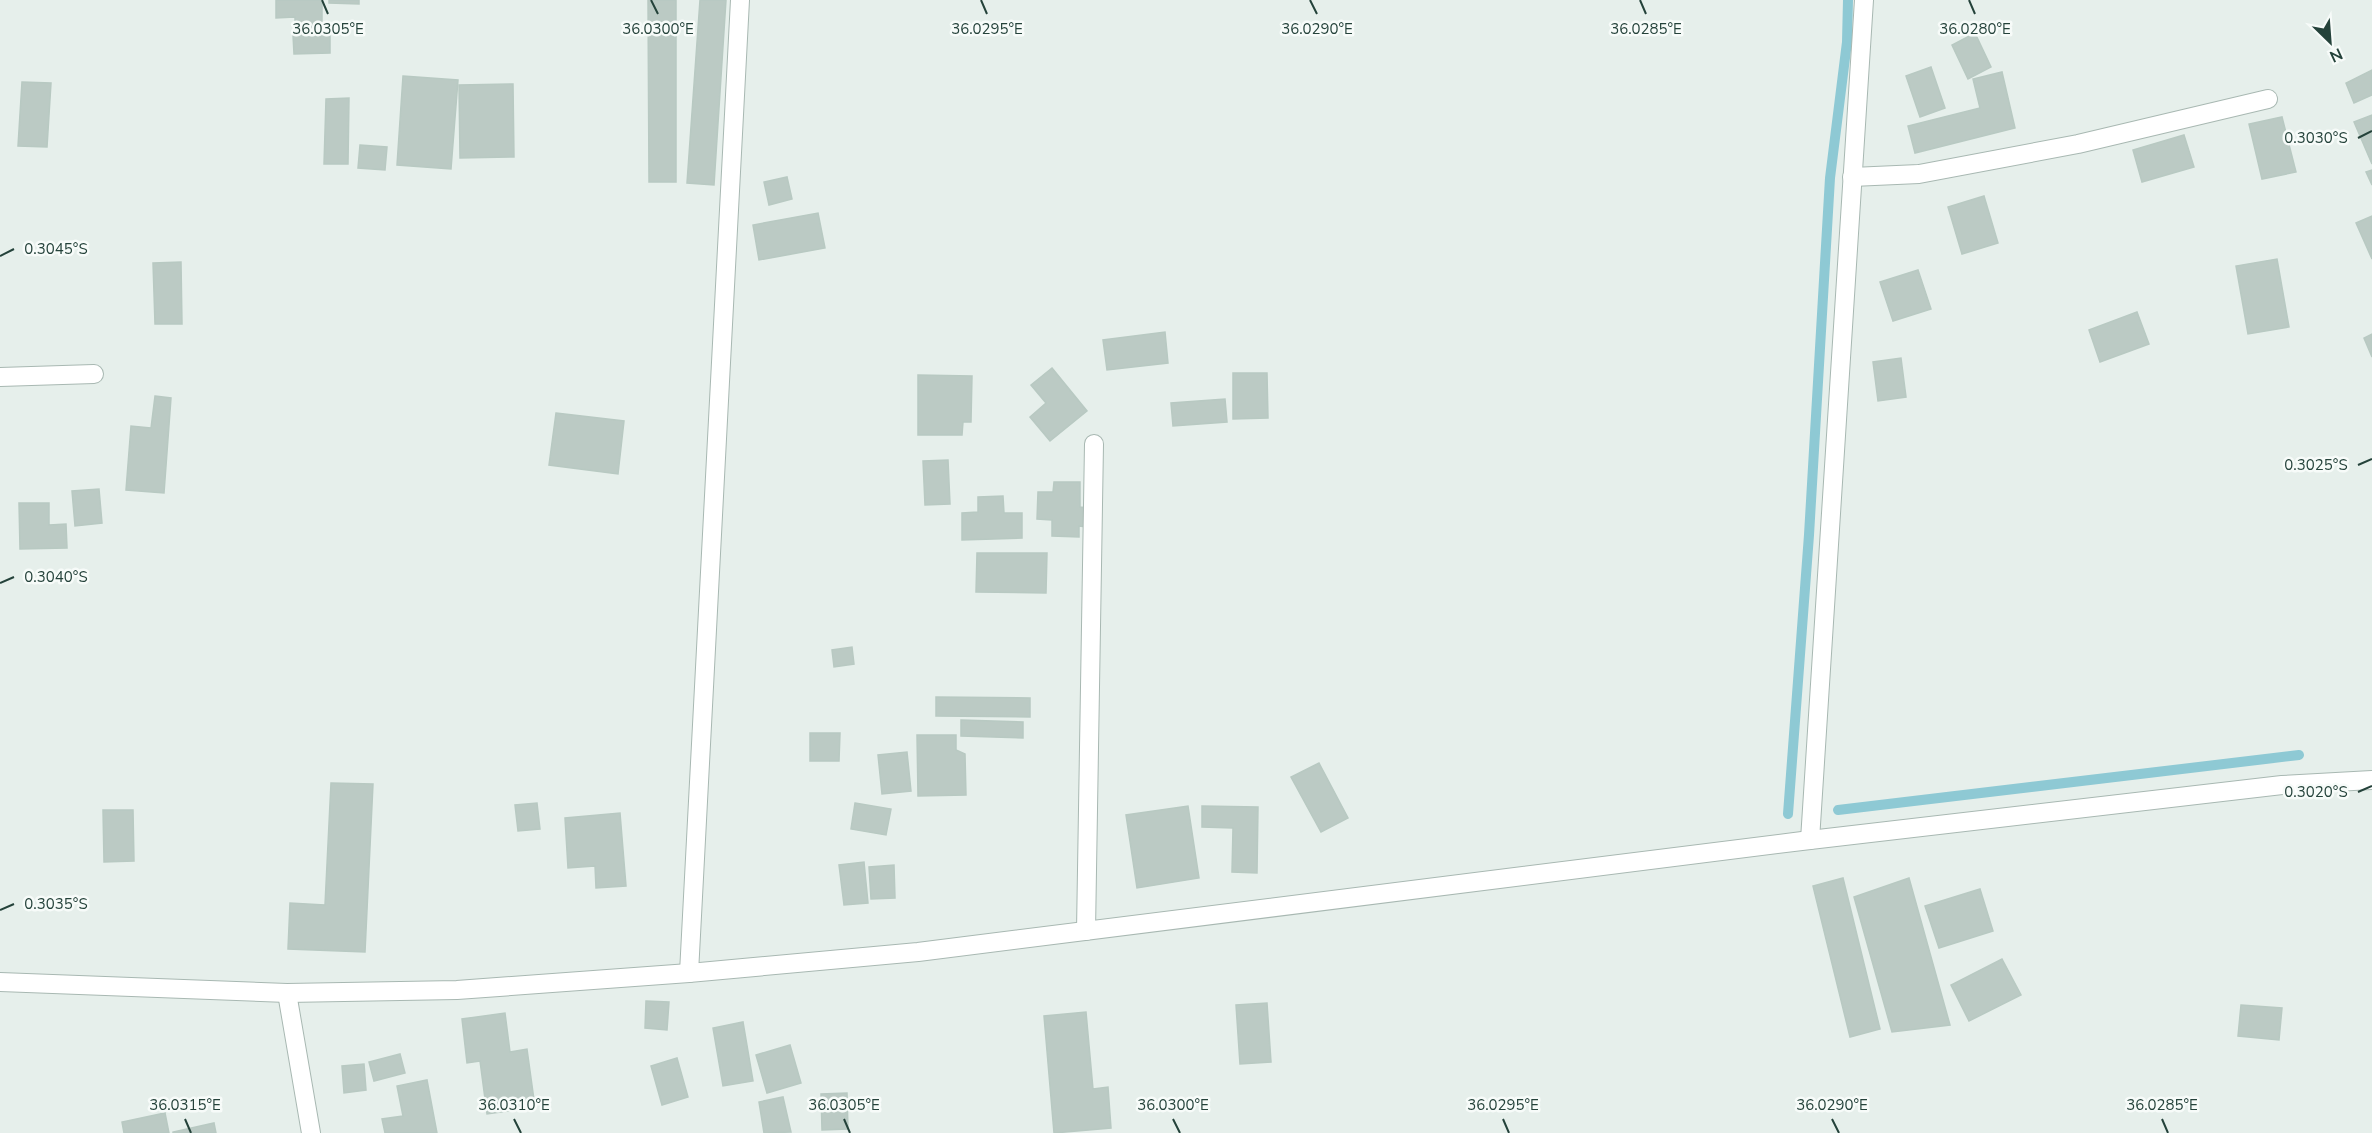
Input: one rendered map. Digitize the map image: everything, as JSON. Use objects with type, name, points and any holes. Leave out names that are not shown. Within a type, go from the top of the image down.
[{"type":"street","points":[[689,973],[740,0]]},
{"type":"street","points":[[1810,840],[1864,0]]},
{"type":"street","points":[[1852,177],[1930,172],[2078,144],[2268,99]]},
{"type":"street","points":[[0,377],[94,374]]},
{"type":"street","points":[[1086,932],[1094,444]]},
{"type":"street","points":[[0,982],[287,993],[456,990],[689,973],[918,952],[1810,840],[2282,785],[2372,780]]},
{"type":"street","points":[[287,993],[310,1133]]},
{"type":"building","points":[[276,0],[322,0],[322,28],[295,28],[295,17],[276,18]]},
{"type":"building","points":[[329,0],[359,0],[359,4],[329,3]]},
{"type":"building","points":[[648,0],[676,0],[676,182],[649,182]]},
{"type":"building","points":[[700,0],[726,0],[714,185],[687,183]]},
{"type":"building","points":[[1975,33],[1991,67],[1968,79],[1952,45]]},
{"type":"building","points":[[330,34],[330,53],[294,54],[293,35]]},
{"type":"building","points":[[1931,67],[1945,108],[1920,117],[1906,76]]},
{"type":"building","points":[[2372,70],[2372,95],[2354,103],[2346,83]]},
{"type":"building","points":[[2002,72],[2015,128],[1915,153],[1908,126],[1980,108],[1973,79]]},
{"type":"building","points":[[403,76],[458,80],[451,169],[397,165]]},
{"type":"building","points":[[22,82],[51,83],[47,147],[18,146]]},
{"type":"building","points":[[513,84],[514,157],[460,158],[459,85]]},
{"type":"building","points":[[349,98],[348,164],[324,164],[326,99]]},
{"type":"building","points":[[2372,115],[2372,164],[2354,122]]},
{"type":"building","points":[[2282,117],[2296,172],[2262,179],[2249,124]]},
{"type":"building","points":[[2184,135],[2194,167],[2142,182],[2133,150]]},
{"type":"building","points":[[360,145],[387,147],[385,170],[358,168]]},
{"type":"building","points":[[2372,170],[2372,185],[2366,172]]},
{"type":"building","points":[[787,177],[792,199],[769,205],[764,182]]},
{"type":"building","points":[[1984,196],[1998,243],[1962,254],[1948,207]]},
{"type":"building","points":[[818,213],[825,248],[759,260],[753,225]]},
{"type":"building","points":[[2372,216],[2372,259],[2356,223]]},
{"type":"building","points":[[2277,259],[2289,327],[2248,334],[2236,266]]},
{"type":"building","points":[[181,262],[182,324],[155,324],[153,263]]},
{"type":"building","points":[[1918,270],[1931,309],[1893,321],[1880,282]]},
{"type":"building","points":[[2137,312],[2149,344],[2100,362],[2089,330]]},
{"type":"building","points":[[1165,332],[1168,363],[1107,370],[1103,340]]},
{"type":"building","points":[[2372,334],[2372,357],[2364,338]]},
{"type":"building","points":[[1901,358],[1906,397],[1878,401],[1873,362]]},
{"type":"building","points":[[1052,368],[1087,411],[1050,441],[1030,417],[1046,403],[1031,385]]},
{"type":"building","points":[[1233,373],[1267,373],[1268,418],[1233,419]]},
{"type":"building","points":[[918,375],[972,376],[971,422],[963,422],[962,435],[918,435]]},
{"type":"building","points":[[155,396],[171,398],[164,493],[126,490],[131,426],[151,428]]},
{"type":"building","points":[[1225,399],[1227,422],[1173,426],[1171,403]]},
{"type":"building","points":[[556,413],[624,421],[618,474],[549,465]]},
{"type":"building","points":[[948,460],[950,504],[925,505],[923,461]]},
{"type":"building","points":[[1054,482],[1080,482],[1080,507],[1087,508],[1086,527],[1079,526],[1079,537],[1052,536],[1052,520],[1037,519],[1038,492],[1053,492]]},
{"type":"building","points":[[99,489],[102,523],[75,526],[72,491]]},
{"type":"building","points":[[1003,496],[1004,513],[1022,513],[1022,538],[962,540],[962,513],[978,512],[978,497]]},
{"type":"building","points":[[19,503],[49,503],[49,525],[66,524],[67,548],[20,549]]},
{"type":"building","points":[[977,553],[1047,553],[1046,593],[976,592]]},
{"type":"building","points":[[852,647],[854,664],[834,667],[832,650]]},
{"type":"building","points":[[936,697],[1030,698],[1030,717],[936,716]]},
{"type":"building","points":[[961,720],[1023,722],[1023,738],[961,736]]},
{"type":"building","points":[[810,733],[840,733],[839,761],[810,761]]},
{"type":"building","points":[[917,735],[956,735],[956,750],[965,754],[966,795],[918,796]]},
{"type":"building","points":[[907,752],[911,791],[882,794],[878,755]]},
{"type":"building","points":[[1319,763],[1348,818],[1321,832],[1291,777]]},
{"type":"building","points":[[331,783],[373,784],[365,952],[288,949],[290,903],[325,905]]},
{"type":"building","points":[[537,803],[540,829],[518,831],[515,805]]},
{"type":"building","points":[[855,803],[891,809],[886,835],[851,829]]},
{"type":"building","points":[[1188,806],[1199,878],[1137,888],[1126,815]]},
{"type":"building","points":[[1202,806],[1258,807],[1257,873],[1232,872],[1233,828],[1202,827]]},
{"type":"building","points":[[103,810],[133,810],[134,861],[104,862]]},
{"type":"building","points":[[620,813],[626,886],[596,888],[595,866],[568,868],[565,818]]},
{"type":"building","points":[[864,862],[868,903],[844,905],[839,865]]},
{"type":"building","points":[[894,865],[895,898],[871,899],[869,867]]},
{"type":"building","points":[[1843,878],[1880,1029],[1850,1037],[1813,886]]},
{"type":"building","points":[[1909,878],[1950,1025],[1892,1032],[1854,897]]},
{"type":"building","points":[[1980,889],[1993,931],[1939,948],[1925,906]]},
{"type":"building","points":[[2002,959],[2021,995],[1969,1021],[1951,985]]},
{"type":"building","points":[[646,1001],[669,1002],[667,1030],[645,1028]]},
{"type":"building","points":[[1267,1003],[1271,1062],[1240,1064],[1236,1005]]},
{"type":"building","points":[[2241,1005],[2282,1008],[2279,1040],[2238,1036]]},
{"type":"building","points":[[1086,1012],[1093,1089],[1108,1087],[1111,1128],[1054,1133],[1044,1016]]},
{"type":"building","points":[[505,1013],[510,1052],[527,1049],[535,1107],[487,1114],[480,1061],[467,1063],[462,1019]]},
{"type":"building","points":[[743,1022],[753,1081],[723,1086],[713,1028]]},
{"type":"building","points":[[790,1045],[801,1083],[767,1093],[756,1055]]},
{"type":"building","points":[[400,1054],[405,1073],[374,1081],[369,1062]]},
{"type":"building","points":[[677,1058],[688,1097],[662,1105],[651,1066]]},
{"type":"building","points":[[364,1064],[366,1090],[344,1093],[342,1066]]},
{"type":"building","points":[[427,1080],[437,1133],[385,1133],[382,1119],[403,1116],[397,1086]]},
{"type":"building","points":[[847,1093],[848,1129],[822,1130],[821,1094]]},
{"type":"building","points":[[783,1097],[791,1132],[764,1133],[759,1102]]},
{"type":"building","points":[[165,1113],[169,1133],[124,1133],[122,1122]]},
{"type":"building","points":[[214,1123],[216,1133],[173,1133],[173,1132]]},
{"type":"waterway","points":[[1788,814],[1809,535],[1830,178],[1847,42],[1848,0]]},
{"type":"waterway","points":[[1838,810],[2299,755]]}]
